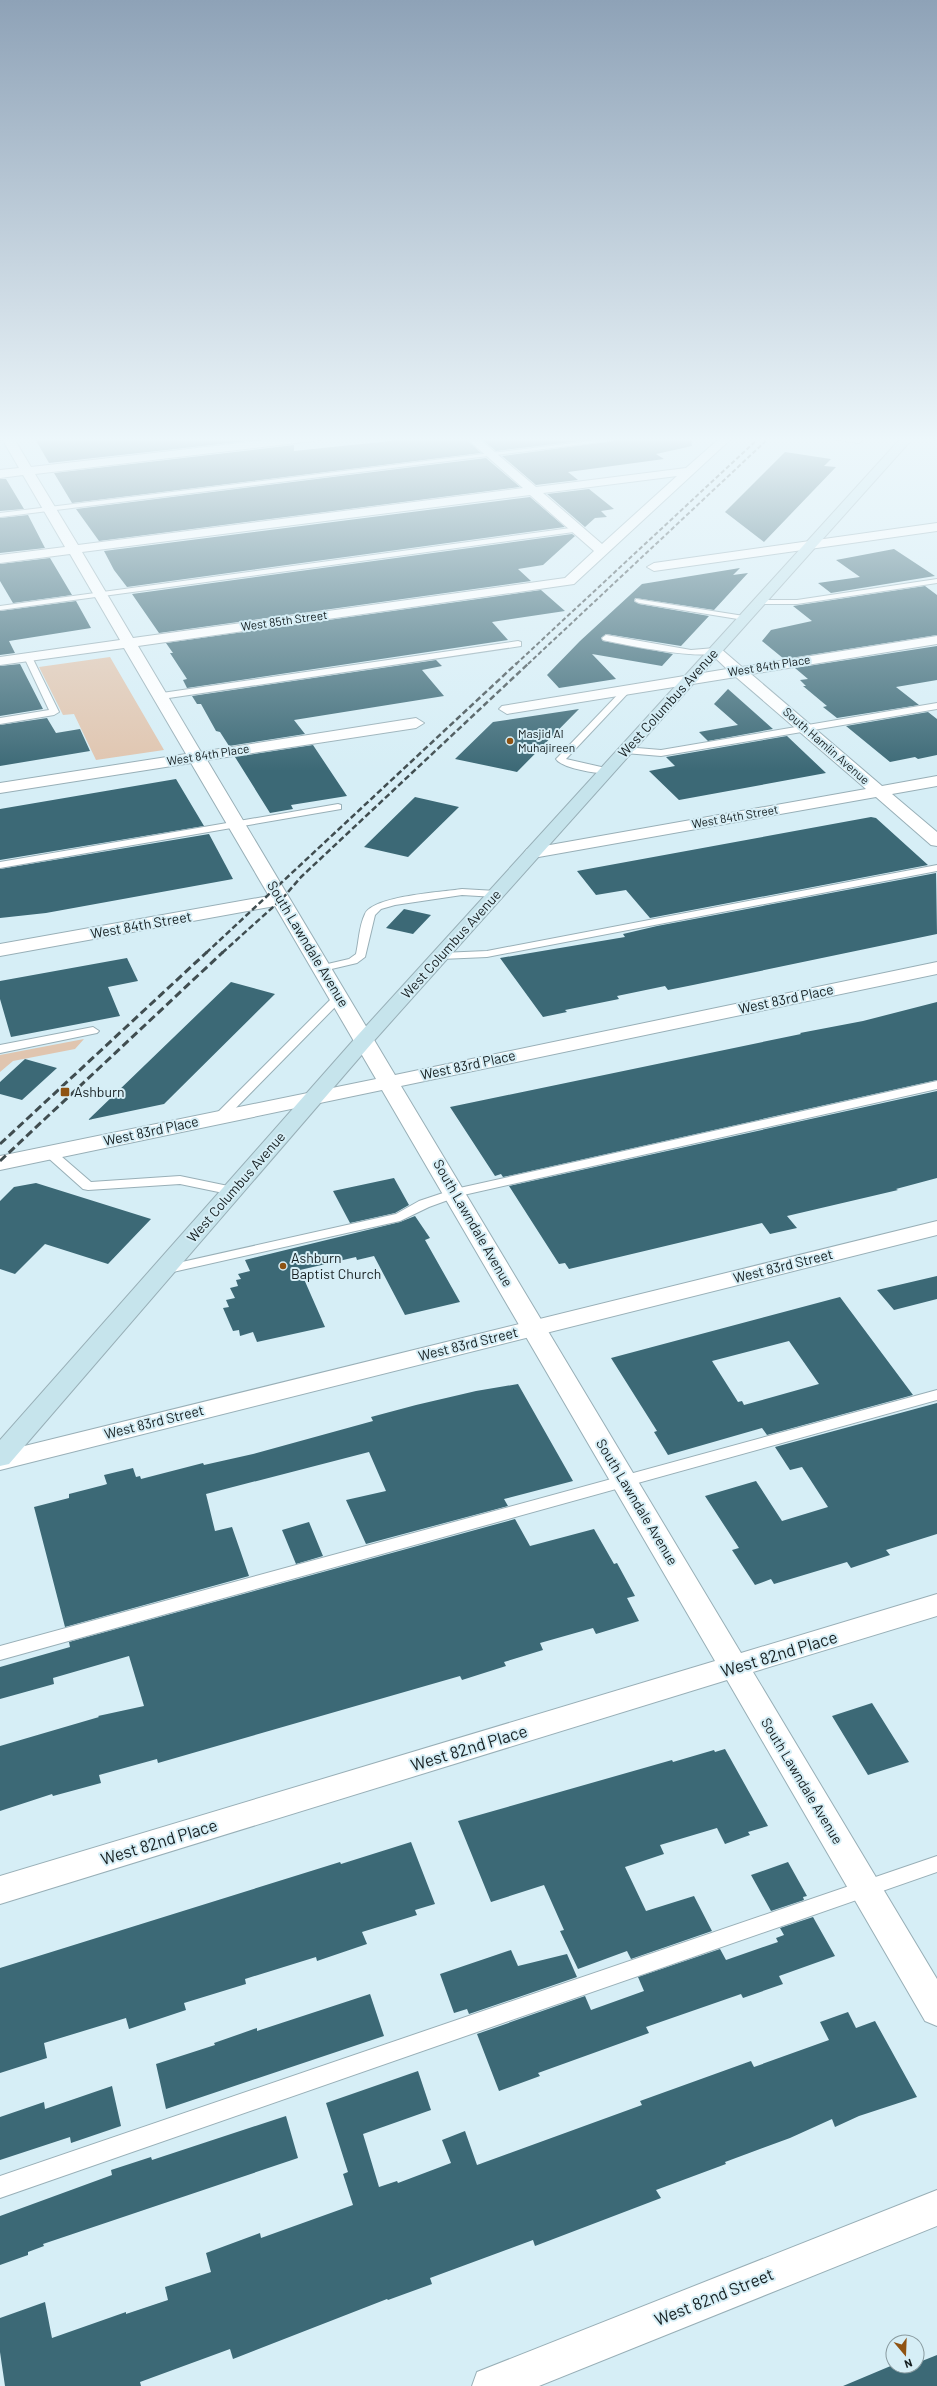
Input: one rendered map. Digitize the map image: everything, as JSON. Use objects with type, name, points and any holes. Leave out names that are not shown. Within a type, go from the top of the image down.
[{"type":"main road","name":"West Columbus Avenue","points":[[0,1457],[365,1040],[807,548]]},
{"type":"street","points":[[0,559],[79,548]]},
{"type":"street","points":[[599,548],[602,551],[605,548]]},
{"type":"street","points":[[654,567],[781,548]]},
{"type":"street","name":"South Lawndale Avenue","points":[[74,549],[340,996],[455,1194],[937,2010]]},
{"type":"street","name":"West 85th Street","points":[[0,661],[569,581],[602,551]]},
{"type":"street","name":"West 84th Place","points":[[507,709],[937,640]]},
{"type":"street","name":"South Hamlin Avenue","points":[[715,651],[937,841]]},
{"type":"street","name":"West 84th Place","points":[[0,788],[197,756],[416,723]]},
{"type":"street","name":"West 84th Street","points":[[533,853],[937,781]]},
{"type":"street","name":"West 84th Street","points":[[0,950],[282,899]]},
{"type":"street","name":"West 83rd Place","points":[[0,1163],[937,968]]},
{"type":"street","name":"West 83rd Street","points":[[0,1461],[937,1228]]},
{"type":"street","name":"West 82nd Place","points":[[0,1890],[735,1668],[937,1605]]},
{"type":"street","name":"West 82nd Street","points":[[491,2386],[937,2208]]},
{"type":"lane","points":[[0,608],[436,548]]},
{"type":"lane","points":[[759,602],[796,602],[937,581]]},
{"type":"lane","points":[[639,601],[744,618]]},
{"type":"lane","points":[[606,638],[691,653],[715,651]]},
{"type":"lane","points":[[162,696],[518,644]]},
{"type":"lane","points":[[0,721],[54,712],[28,657]]},
{"type":"lane","points":[[607,771],[571,765],[562,761],[561,759],[627,690]]},
{"type":"lane","points":[[625,750],[661,753],[937,706]]},
{"type":"lane","points":[[0,865],[338,807]]},
{"type":"lane","points":[[441,956],[487,954],[937,868]]},
{"type":"lane","points":[[323,968],[353,961],[361,956],[370,914],[377,907],[394,902],[462,892],[496,894]]},
{"type":"lane","points":[[220,1117],[340,996]]},
{"type":"lane","points":[[0,1049],[93,1031]]},
{"type":"lane","points":[[164,1270],[400,1217],[424,1204],[455,1194],[937,1085]]},
{"type":"lane","points":[[50,1153],[88,1186],[180,1180],[233,1191]]},
{"type":"lane","points":[[0,1653],[937,1395]]},
{"type":"lane","points":[[0,2186],[937,1864]]},
{"type":"shaded area","points":[[110,657],[164,750],[96,760],[74,714],[63,715],[39,667]]},
{"type":"shaded area","points":[[84,1039],[75,1049],[13,1061],[0,1072],[0,1055]]},
{"type":"building","points":[[0,548],[42,548],[0,553]]},
{"type":"building","points":[[125,548],[409,548],[127,587],[114,570],[104,551]]},
{"type":"building","points":[[467,548],[561,548],[543,565],[518,569],[531,581],[159,633],[132,594]]},
{"type":"building","points":[[894,549],[935,576],[831,593],[818,583],[860,577],[836,560]]},
{"type":"building","points":[[50,558],[72,595],[13,603],[0,581],[0,564]]},
{"type":"building","points":[[740,568],[733,575],[748,573],[714,610],[635,598],[634,601],[639,604],[709,616],[681,646],[606,634],[601,638],[603,641],[673,654],[662,666],[592,654],[616,679],[559,688],[547,675],[580,641],[642,584]]},
{"type":"building","points":[[925,586],[937,595],[937,635],[784,659],[762,641],[771,630],[812,621],[793,606]]},
{"type":"building","points":[[541,590],[565,611],[492,622],[508,640],[187,688],[183,680],[187,679],[170,653],[173,653],[166,643]]},
{"type":"building","points":[[76,601],[91,628],[9,641],[15,653],[0,655],[0,611]]},
{"type":"building","points":[[937,646],[937,680],[896,687],[919,705],[837,718],[823,707],[827,706],[803,686],[806,686],[800,680],[808,679],[795,668]]},
{"type":"building","points":[[436,660],[442,666],[422,670],[444,696],[294,720],[305,734],[229,746],[220,732],[216,731],[201,704],[197,704],[192,696]]},
{"type":"building","points":[[20,664],[43,709],[0,716],[0,666]]},
{"type":"building","points":[[728,689],[773,729],[708,741],[699,732],[738,725],[714,704]]},
{"type":"building","name":"Masjid Al Muhajireen","points":[[579,709],[517,772],[455,759],[493,722]]},
{"type":"building","points":[[928,712],[937,719],[937,755],[918,759],[915,757],[890,762],[846,726]]},
{"type":"building","points":[[47,718],[56,733],[80,729],[90,751],[0,766],[0,725]]},
{"type":"building","points":[[787,736],[826,773],[679,800],[649,771],[675,766],[666,757]]},
{"type":"building","points":[[313,745],[347,796],[291,805],[293,809],[270,813],[235,757]]},
{"type":"building","points":[[176,779],[204,826],[0,860],[0,809]]},
{"type":"building","points":[[415,797],[459,807],[408,857],[364,847]]},
{"type":"building","points":[[871,817],[876,818],[928,865],[650,918],[626,890],[596,895],[577,871]]},
{"type":"building","points":[[209,834],[233,879],[46,913],[0,918],[0,869]]},
{"type":"building","points":[[936,873],[937,934],[668,990],[665,986],[617,996],[619,999],[565,1010],[567,1012],[543,1017],[500,958],[625,937],[623,934],[657,926]]},
{"type":"building","points":[[404,909],[431,915],[413,934],[386,928]]},
{"type":"building","points":[[127,958],[138,981],[108,987],[120,1016],[11,1037],[0,999],[0,981]]},
{"type":"building","points":[[231,982],[275,994],[164,1104],[88,1120]]},
{"type":"building","points":[[937,1002],[937,1080],[503,1177],[501,1174],[495,1176],[450,1107],[863,1021]]},
{"type":"building","points":[[25,1059],[57,1068],[22,1100],[0,1094],[0,1082]]},
{"type":"building","points":[[937,1091],[937,1178],[896,1189],[898,1190],[787,1216],[797,1228],[770,1234],[762,1223],[569,1269],[565,1263],[559,1264],[509,1186]]},
{"type":"building","points":[[394,1178],[409,1205],[395,1213],[350,1223],[333,1191]]},
{"type":"building","points":[[36,1183],[151,1219],[108,1264],[45,1244],[15,1274],[0,1269],[0,1201],[14,1187]]},
{"type":"building","name":"Ashburn Baptist Church","points":[[415,1216],[430,1238],[425,1240],[460,1302],[405,1315],[374,1256],[357,1260],[356,1257],[300,1270],[325,1327],[257,1342],[253,1332],[240,1336],[239,1330],[233,1331],[223,1308],[229,1307],[226,1300],[235,1298],[230,1288],[238,1286],[236,1280],[241,1279],[238,1274],[250,1271],[245,1260],[400,1222]]},
{"type":"building","points":[[937,1276],[937,1299],[894,1310],[877,1290]]},
{"type":"building","points":[[840,1297],[913,1395],[767,1435],[762,1428],[668,1455],[654,1432],[657,1431],[611,1358]],"holes":[[[789,1341],[819,1384],[744,1405],[742,1401],[738,1402],[712,1361]]]},
{"type":"building","points":[[518,1384],[573,1481],[504,1499],[508,1506],[366,1544],[346,1500],[386,1491],[369,1452],[206,1494],[215,1531],[232,1527],[249,1576],[65,1627],[34,1507],[69,1498],[69,1494],[107,1484],[104,1475],[133,1468],[136,1477],[140,1476],[141,1479],[203,1463],[204,1465],[253,1454],[373,1421],[371,1417],[416,1405],[476,1391]]},
{"type":"building","points":[[937,1403],[937,1534],[886,1550],[890,1555],[851,1568],[847,1562],[774,1584],[771,1579],[755,1585],[732,1550],[739,1548],[705,1496],[756,1481],[782,1521],[828,1507],[802,1467],[790,1470],[775,1447]]},
{"type":"building","points":[[515,1519],[530,1546],[594,1529],[614,1564],[617,1563],[635,1596],[627,1598],[639,1621],[596,1634],[593,1628],[540,1643],[543,1650],[504,1662],[506,1666],[462,1680],[460,1676],[158,1763],[157,1759],[99,1775],[101,1783],[53,1796],[52,1794],[0,1811],[0,1746],[99,1717],[98,1716],[144,1706],[129,1656],[53,1678],[54,1684],[0,1699],[0,1667],[70,1647],[69,1642]]},
{"type":"building","points":[[309,1522],[323,1556],[296,1564],[282,1530]]},
{"type":"building","points":[[872,1703],[909,1762],[868,1775],[832,1716]]},
{"type":"building","points":[[725,1749],[768,1826],[748,1832],[750,1835],[725,1844],[717,1828],[660,1845],[664,1854],[625,1867],[646,1911],[694,1896],[712,1931],[631,1959],[627,1951],[578,1969],[560,1931],[564,1930],[544,1885],[491,1902],[458,1821],[672,1760],[673,1762],[714,1750],[715,1752]]},
{"type":"building","points":[[411,1842],[435,1904],[415,1910],[417,1915],[362,1932],[367,1944],[317,1961],[316,1957],[245,1979],[246,1984],[184,2003],[186,2010],[129,2029],[126,2018],[44,2043],[47,2058],[0,2073],[0,1968],[340,1862],[341,1864]]},
{"type":"building","points":[[788,1862],[807,1896],[803,1897],[804,1900],[771,1911],[751,1875]]},
{"type":"building","points":[[813,1917],[835,1956],[779,1976],[783,1984],[743,1998],[741,1994],[646,2027],[649,2033],[538,2073],[540,2076],[499,2091],[477,2034],[585,1996],[591,2010],[644,1991],[638,1977],[720,1949],[726,1960],[778,1942],[776,1938],[784,1935],[780,1928]]},
{"type":"building","points":[[511,1950],[518,1966],[567,1954],[577,1977],[469,2014],[467,2009],[454,2013],[440,1974]]},
{"type":"building","points":[[370,1994],[384,2036],[166,2109],[156,2064],[215,2045],[214,2043],[257,2028],[257,2031]]},
{"type":"building","points":[[848,2012],[856,2028],[875,2021],[917,2097],[859,2116],[835,2127],[832,2119],[790,2138],[725,2162],[726,2164],[656,2190],[661,2198],[535,2246],[533,2240],[430,2278],[432,2284],[388,2300],[387,2299],[233,2359],[230,2349],[140,2382],[141,2386],[5,2386],[0,2352],[0,2318],[45,2302],[52,2338],[126,2312],[126,2314],[168,2300],[165,2287],[211,2272],[206,2253],[260,2233],[261,2238],[353,2205],[343,2174],[348,2172],[326,2103],[418,2071],[431,2110],[363,2134],[379,2187],[397,2181],[398,2183],[451,2163],[442,2140],[465,2131],[477,2165],[642,2105],[640,2101],[751,2061],[754,2067],[829,2040],[820,2022]]},
{"type":"building","points":[[112,2086],[121,2126],[71,2143],[70,2137],[0,2160],[0,2117],[44,2102],[45,2109]]},
{"type":"building","points":[[286,2116],[298,2158],[43,2244],[44,2246],[28,2252],[28,2255],[0,2265],[0,2216],[112,2175],[111,2170],[151,2157],[152,2160]]},
{"type":"building","points":[[937,2355],[937,2386],[843,2386],[885,2368],[885,2374],[925,2374],[925,2360]]},
{"type":"railway","points":[[516,664],[640,548]]},
{"type":"railway","points":[[528,664],[651,548]]},
{"type":"railway","points":[[206,953],[517,663]]},
{"type":"railway","points":[[222,953],[282,899],[301,877],[529,663]]},
{"type":"railway","points":[[0,1144],[207,952]]},
{"type":"railway","points":[[0,1161],[223,952]]},
{"type":"place","name":"Masjid Al Muhajireen","points":[[510,741]]},
{"type":"place","name":"Ashburn","points":[[65,1092]]},
{"type":"place","name":"Ashburn Baptist Church","points":[[283,1266]]}]
